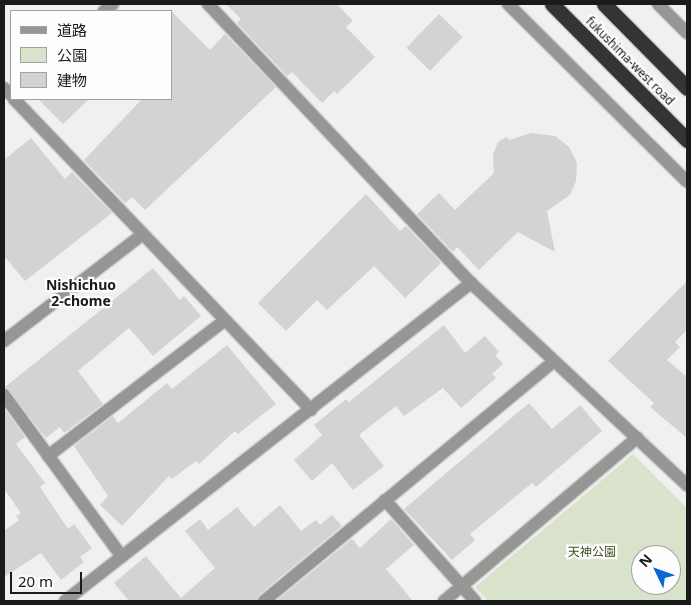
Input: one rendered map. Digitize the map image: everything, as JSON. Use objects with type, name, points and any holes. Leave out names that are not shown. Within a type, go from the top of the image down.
[{"type":"highway","name":"fukushima-west road","points":[[552,4],[687,140]]},
{"type":"highway","name":"fukushima-west road","points":[[604,4],[687,88]]},
{"type":"street","points":[[208,4],[471,283],[687,485]]},
{"type":"street","points":[[508,4],[687,182]]},
{"type":"street","points":[[658,4],[687,33]]},
{"type":"street","points":[[15,100],[310,410]]},
{"type":"street","points":[[4,341],[143,234]]},
{"type":"street","points":[[65,601],[471,283]]},
{"type":"street","points":[[48,456],[225,320]]},
{"type":"street","points":[[264,601],[554,361]]},
{"type":"street","points":[[4,395],[122,557]]},
{"type":"street","points":[[444,601],[637,438]]},
{"type":"street","points":[[385,500],[475,601]]},
{"type":"green space","name":"天神公園","points":[[633,454],[687,508],[687,601],[488,601],[475,587]]},
{"type":"building","points":[[226,4],[337,4],[353,21],[346,27],[375,57],[337,94],[334,91],[322,103],[292,72],[287,76],[237,23],[241,19]]},
{"type":"building","points":[[172,12],[210,50],[225,34],[276,87],[145,210],[132,197],[125,203],[84,160],[141,100],[172,100]]},
{"type":"building","points":[[439,14],[463,37],[430,71],[406,48]]},
{"type":"building","points":[[39,100],[88,100],[63,124]]},
{"type":"building","points":[[531,133],[555,136],[569,147],[577,163],[576,181],[570,195],[547,211],[555,252],[518,232],[479,270],[457,247],[453,252],[417,214],[439,193],[455,210],[494,173],[493,155],[498,142],[506,137],[510,140]]},
{"type":"building","points":[[31,138],[65,179],[72,172],[112,213],[25,281],[4,256],[4,160]]},
{"type":"building","points":[[366,194],[400,231],[406,226],[441,263],[405,298],[374,266],[327,310],[317,300],[286,331],[258,303]]},
{"type":"building","points":[[153,268],[180,300],[184,296],[201,316],[153,356],[129,328],[78,371],[103,404],[64,433],[60,427],[46,438],[5,387]]},
{"type":"building","points":[[687,281],[687,330],[675,342],[680,347],[667,360],[687,377],[687,438],[650,407],[654,403],[608,361]]},
{"type":"building","points":[[444,325],[465,353],[485,336],[499,352],[495,355],[503,364],[492,374],[496,378],[461,408],[443,388],[404,416],[396,406],[359,435],[384,466],[353,490],[332,463],[312,481],[294,460],[322,435],[314,425],[346,399],[349,402]]},
{"type":"building","points":[[227,345],[276,404],[238,434],[235,431],[199,464],[196,461],[172,479],[169,476],[122,526],[100,505],[108,496],[74,446],[113,416],[118,423],[167,383],[172,389]]},
{"type":"building","points":[[529,403],[552,429],[580,405],[602,431],[536,487],[532,483],[470,534],[475,540],[452,560],[404,509]]},
{"type":"building","points":[[4,408],[25,437],[16,444],[45,483],[40,487],[68,529],[74,524],[92,548],[80,557],[84,562],[61,580],[41,553],[4,577],[4,531],[19,520],[16,516],[21,513],[4,489]]},
{"type":"building","points":[[280,505],[301,531],[316,520],[320,525],[332,515],[342,526],[259,595],[256,601],[129,601],[114,583],[146,556],[181,598],[215,568],[185,531],[200,519],[208,530],[237,507],[254,527]]},
{"type":"building","points":[[391,519],[414,545],[386,569],[413,601],[276,601],[352,539],[360,548]]},
{"type":"district","name":"Nishichuo 2-chome","points":[[81,294]]}]
